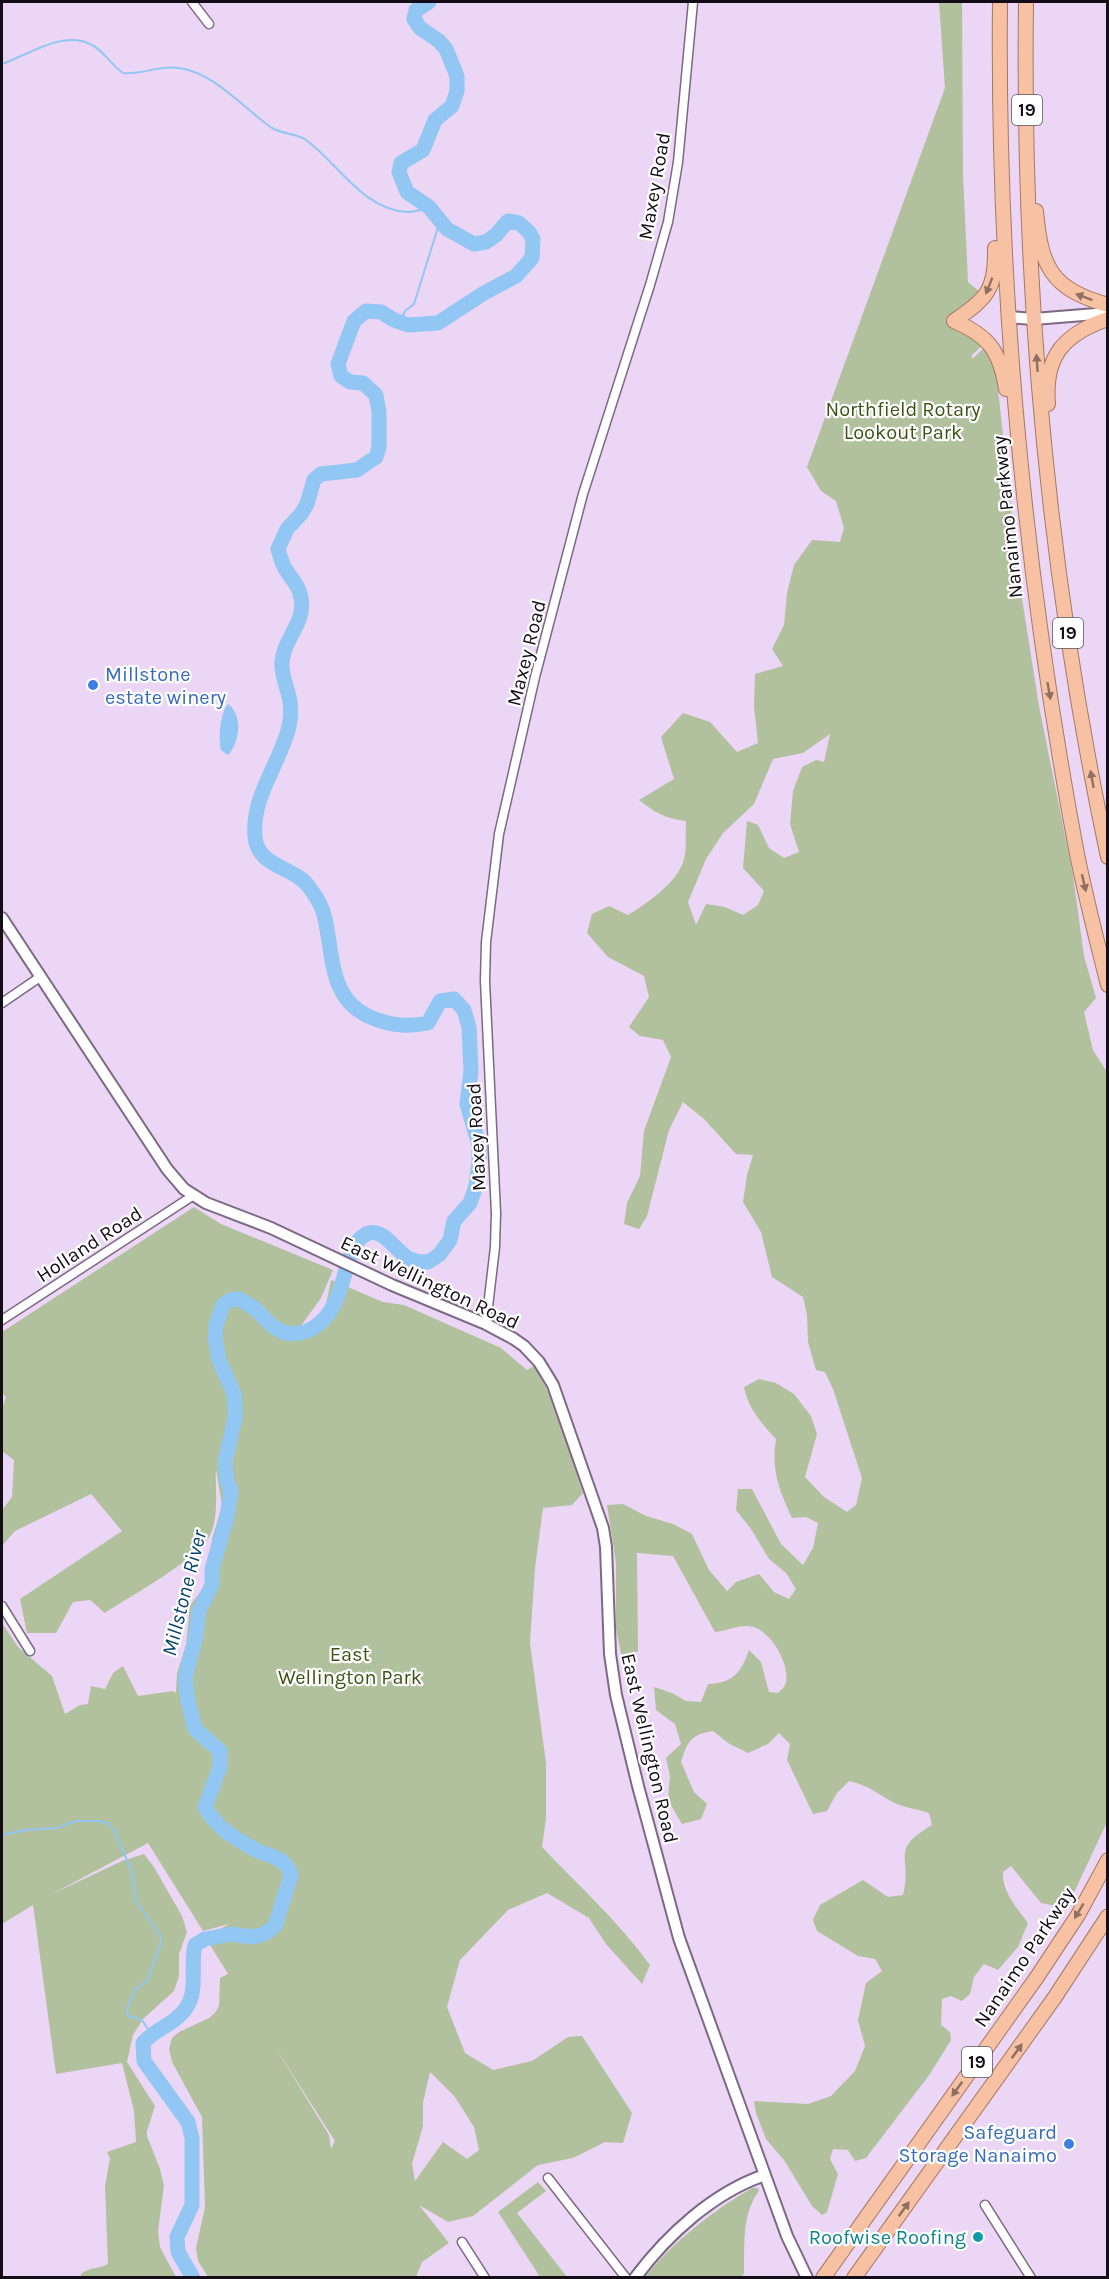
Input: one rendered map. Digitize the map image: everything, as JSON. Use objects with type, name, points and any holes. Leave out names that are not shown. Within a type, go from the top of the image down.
[{"type":"highway","name":"Nanaimo Parkway","points":[[1000,2],[1000,124],[1008,317],[1025,511],[1040,633],[1078,856],[1107,985]]},
{"type":"highway","name":"19","points":[[1026,2],[1028,218],[1046,462],[1069,647],[1107,857]]},
{"type":"highway","points":[[1033,2],[1034,167],[1037,224],[1041,246],[1046,262],[1063,285],[1074,294],[1107,305]]},
{"type":"highway","points":[[1000,20],[992,59],[996,263],[987,294],[976,306],[954,321],[979,333],[997,355],[1003,370],[1028,590],[1040,633]]},
{"type":"highway","points":[[1069,647],[1070,603],[1053,456],[1048,397],[1049,376],[1060,348],[1071,336],[1086,326],[1107,319]]},
{"type":"highway","name":"Nanaimo Parkway","points":[[823,2277],[1037,1977],[1078,1914],[1107,1860]]},
{"type":"highway","name":"19","points":[[855,2277],[1050,2005],[1107,1916]]},
{"type":"street","points":[[192,2],[209,24]]},
{"type":"street","name":"Maxey Road","points":[[486,1324],[494,1257],[496,1213],[485,981],[486,942],[498,834],[537,670],[583,494],[640,318],[668,222],[678,162],[693,2]]},
{"type":"street","points":[[1008,317],[1034,319],[1107,313]]},
{"type":"street","name":"East Wellington Road","points":[[2,918],[172,1177],[194,1196],[486,1324],[524,1346],[549,1378],[600,1518],[606,1547],[607,1616],[616,1695],[673,1921],[765,2175],[798,2260],[807,2277]]},
{"type":"street","points":[[2,1003],[40,977]]},
{"type":"street","name":"Holland Road","points":[[2,1320],[194,1196]]},
{"type":"street","points":[[2,1606],[30,1651]]},
{"type":"street","points":[[635,2277],[662,2246],[696,2216],[744,2183],[765,2175]]},
{"type":"street","points":[[548,2178],[626,2277]]},
{"type":"street","points":[[985,2205],[1031,2277]]},
{"type":"street","points":[[462,2242],[485,2277]]},
{"type":"green space","name":"Northfield Rotary Lookout Park","points":[[939,2],[962,2],[963,174],[968,282],[980,292],[969,303],[970,334],[982,346],[972,355],[972,359],[985,347],[996,371],[1019,580],[1039,706],[1073,875],[1084,956],[1096,998],[1084,1012],[1093,1050],[1107,1072],[1107,1822],[1071,1899],[1061,1907],[1041,1903],[1011,1866],[1003,1872],[1008,1893],[1028,1923],[1018,1947],[998,1970],[984,1964],[974,1977],[970,1994],[962,2001],[951,1996],[942,1999],[941,2025],[950,2032],[951,2040],[930,2074],[866,2158],[855,2161],[848,2150],[833,2149],[830,2159],[838,2174],[827,2212],[822,2215],[812,2206],[784,2160],[766,2139],[754,2101],[808,2104],[831,2096],[855,2071],[865,2046],[858,2020],[866,1983],[882,1971],[875,1959],[858,1956],[817,1931],[813,1920],[820,1905],[863,1880],[888,1897],[903,1895],[906,1848],[910,1841],[932,1825],[929,1813],[904,1807],[869,1788],[849,1781],[837,1793],[827,1811],[813,1814],[787,1760],[790,1744],[779,1733],[768,1744],[748,1753],[728,1743],[713,1731],[695,1737],[688,1744],[681,1762],[694,1792],[707,1804],[701,1819],[682,1824],[668,1800],[670,1776],[666,1758],[681,1744],[675,1724],[656,1710],[654,1687],[686,1701],[701,1702],[708,1684],[724,1682],[735,1675],[743,1665],[749,1650],[761,1662],[769,1692],[778,1693],[786,1682],[785,1665],[770,1639],[755,1628],[744,1626],[715,1632],[673,1556],[637,1553],[638,1650],[629,1665],[623,1663],[616,1628],[616,1563],[607,1505],[623,1504],[646,1516],[673,1524],[692,1534],[709,1570],[727,1591],[736,1582],[759,1574],[774,1592],[789,1599],[796,1589],[786,1573],[769,1559],[751,1529],[736,1510],[738,1489],[752,1489],[781,1544],[803,1565],[813,1548],[818,1523],[806,1517],[792,1518],[777,1480],[776,1439],[752,1408],[744,1387],[759,1379],[776,1383],[794,1394],[811,1416],[817,1434],[805,1477],[824,1497],[847,1512],[856,1505],[862,1478],[833,1389],[825,1372],[816,1370],[808,1342],[807,1315],[803,1297],[772,1277],[761,1232],[743,1202],[753,1155],[736,1154],[704,1119],[683,1102],[669,1130],[647,1216],[639,1229],[624,1224],[627,1203],[640,1176],[644,1131],[671,1057],[663,1040],[640,1036],[629,1027],[649,997],[644,976],[608,957],[587,933],[592,914],[609,906],[628,915],[669,884],[681,868],[685,850],[686,821],[672,819],[639,800],[674,779],[661,737],[683,713],[710,722],[737,752],[758,743],[754,707],[755,674],[783,666],[772,649],[784,625],[787,593],[794,565],[812,540],[840,542],[844,528],[836,501],[821,491],[807,467],[945,88]],"holes":[[[830,734],[824,762],[816,760],[802,767],[793,791],[790,824],[799,852],[784,858],[769,848],[758,825],[747,821],[743,868],[764,891],[758,905],[743,915],[725,907],[706,904],[696,925],[688,902],[706,859],[723,833],[754,804],[773,759],[803,753]]]},
{"type":"green space","name":"East Wellington Park","points":[[194,1207],[221,1224],[333,1270],[321,1298],[295,1334],[324,1314],[331,1280],[383,1302],[404,1305],[501,1348],[527,1370],[534,1366],[554,1403],[583,1493],[572,1505],[543,1508],[535,1568],[530,1643],[546,1763],[546,1819],[542,1847],[612,1919],[650,1965],[642,1984],[606,1944],[589,1918],[547,1893],[508,1910],[460,1960],[447,2007],[465,2053],[493,2070],[532,2061],[568,2037],[582,2036],[632,2113],[623,2143],[605,2142],[573,2158],[538,2165],[473,2216],[448,2222],[419,2205],[449,2243],[422,2262],[416,2277],[208,2277],[198,2261],[196,2248],[205,2207],[202,2117],[172,2062],[169,2049],[172,2038],[179,2032],[209,2018],[219,2006],[220,1978],[228,1974],[207,1940],[229,1924],[203,1931],[148,1843],[52,1894],[122,1861],[144,1854],[182,1916],[187,1932],[179,1954],[179,1976],[174,1991],[143,2019],[133,2035],[127,2062],[155,2106],[147,2136],[164,2186],[158,2231],[160,2247],[176,2277],[81,2277],[81,2274],[87,2270],[108,2264],[105,2186],[110,2158],[107,2152],[136,2142],[134,2111],[122,2063],[56,2074],[33,1905],[2,1924],[2,1623],[18,1647],[52,1676],[65,1714],[80,1705],[88,1704],[91,1686],[105,1689],[113,1673],[123,1666],[138,1696],[173,1691],[176,1693],[177,1673],[186,1645],[190,1605],[207,1584],[212,1573],[212,1539],[222,1506],[216,1469],[216,1510],[213,1526],[204,1543],[193,1554],[105,1613],[90,1600],[73,1602],[56,1633],[27,1633],[20,1599],[122,1531],[91,1494],[15,1531],[2,1546],[2,1510],[12,1497],[14,1460],[2,1451],[2,1408],[6,1397],[2,1393],[2,1332]],"holes":[[[275,2047],[335,2141],[331,2149],[329,2135]],[[430,2072],[455,2097],[474,2127],[479,2150],[467,2159],[443,2142],[415,2181],[412,2164],[423,2126],[423,2103]]]},
{"type":"green space","points":[[538,2182],[546,2191],[517,2213],[567,2277],[540,2277],[498,2212]]},
{"type":"green space","points":[[752,2188],[758,2188],[759,2191],[753,2200],[747,2220],[744,2274],[740,2277],[645,2277],[694,2228]]},
{"type":"water","points":[[228,704],[236,715],[238,729],[235,743],[228,755],[221,750],[220,726]]},
{"type":"waterway","name":"Millstone River","points":[[193,2278],[178,2252],[177,2237],[192,2205],[192,2138],[188,2122],[144,2061],[143,2043],[178,2017],[190,2001],[195,1945],[205,1939],[232,1934],[252,1937],[264,1934],[275,1926],[291,1875],[281,1861],[239,1841],[209,1814],[205,1807],[220,1767],[220,1751],[195,1729],[188,1701],[185,1678],[195,1640],[199,1611],[212,1585],[212,1569],[227,1516],[231,1491],[227,1481],[225,1462],[235,1418],[235,1405],[234,1394],[219,1360],[215,1338],[216,1325],[223,1305],[230,1300],[239,1299],[255,1309],[273,1327],[282,1332],[290,1334],[313,1328],[325,1318],[333,1305],[354,1248],[360,1239],[369,1233],[386,1238],[412,1260],[428,1262],[439,1255],[450,1240],[454,1221],[470,1203],[476,1186],[479,1163],[479,1145],[467,1104],[471,1071],[469,1027],[464,1010],[454,999],[440,1001],[428,1023],[408,1025],[375,1019],[349,1002],[336,978],[324,915],[317,898],[302,880],[269,861],[258,847],[255,837],[260,800],[289,727],[291,707],[282,662],[287,644],[301,613],[302,604],[299,590],[285,568],[278,549],[287,529],[307,504],[314,480],[321,474],[357,470],[376,457],[379,447],[379,412],[376,395],[363,383],[350,382],[341,376],[338,364],[354,321],[366,311],[381,312],[408,325],[438,323],[484,293],[516,276],[532,258],[533,239],[519,223],[508,221],[496,235],[486,242],[474,244],[447,229],[429,207],[407,192],[399,172],[401,163],[423,150],[435,120],[452,106],[457,91],[457,76],[446,49],[439,41],[420,28],[414,19],[416,10],[429,2]]},
{"type":"waterway","points":[[2,64],[46,45],[70,40],[92,45],[123,73],[172,67],[192,71],[217,84],[272,128],[306,140],[352,184],[377,203],[407,212],[430,208]]},
{"type":"waterway","points":[[400,322],[405,311],[414,304],[440,221]]},
{"type":"waterway","points":[[2,1835],[25,1830],[57,1828],[76,1821],[108,1823],[115,1832],[132,1872],[136,1901],[160,1935],[161,1943],[147,1981],[135,1990],[127,2009],[128,2016],[142,2020],[151,2034]]},
{"type":"place","name":"Millstone estate winery","points":[[93,685]]},
{"type":"place","name":"Safeguard Storage Nanaimo","points":[[1069,2144]]},
{"type":"place","name":"Roofwise Roofing","points":[[978,2237]]}]
